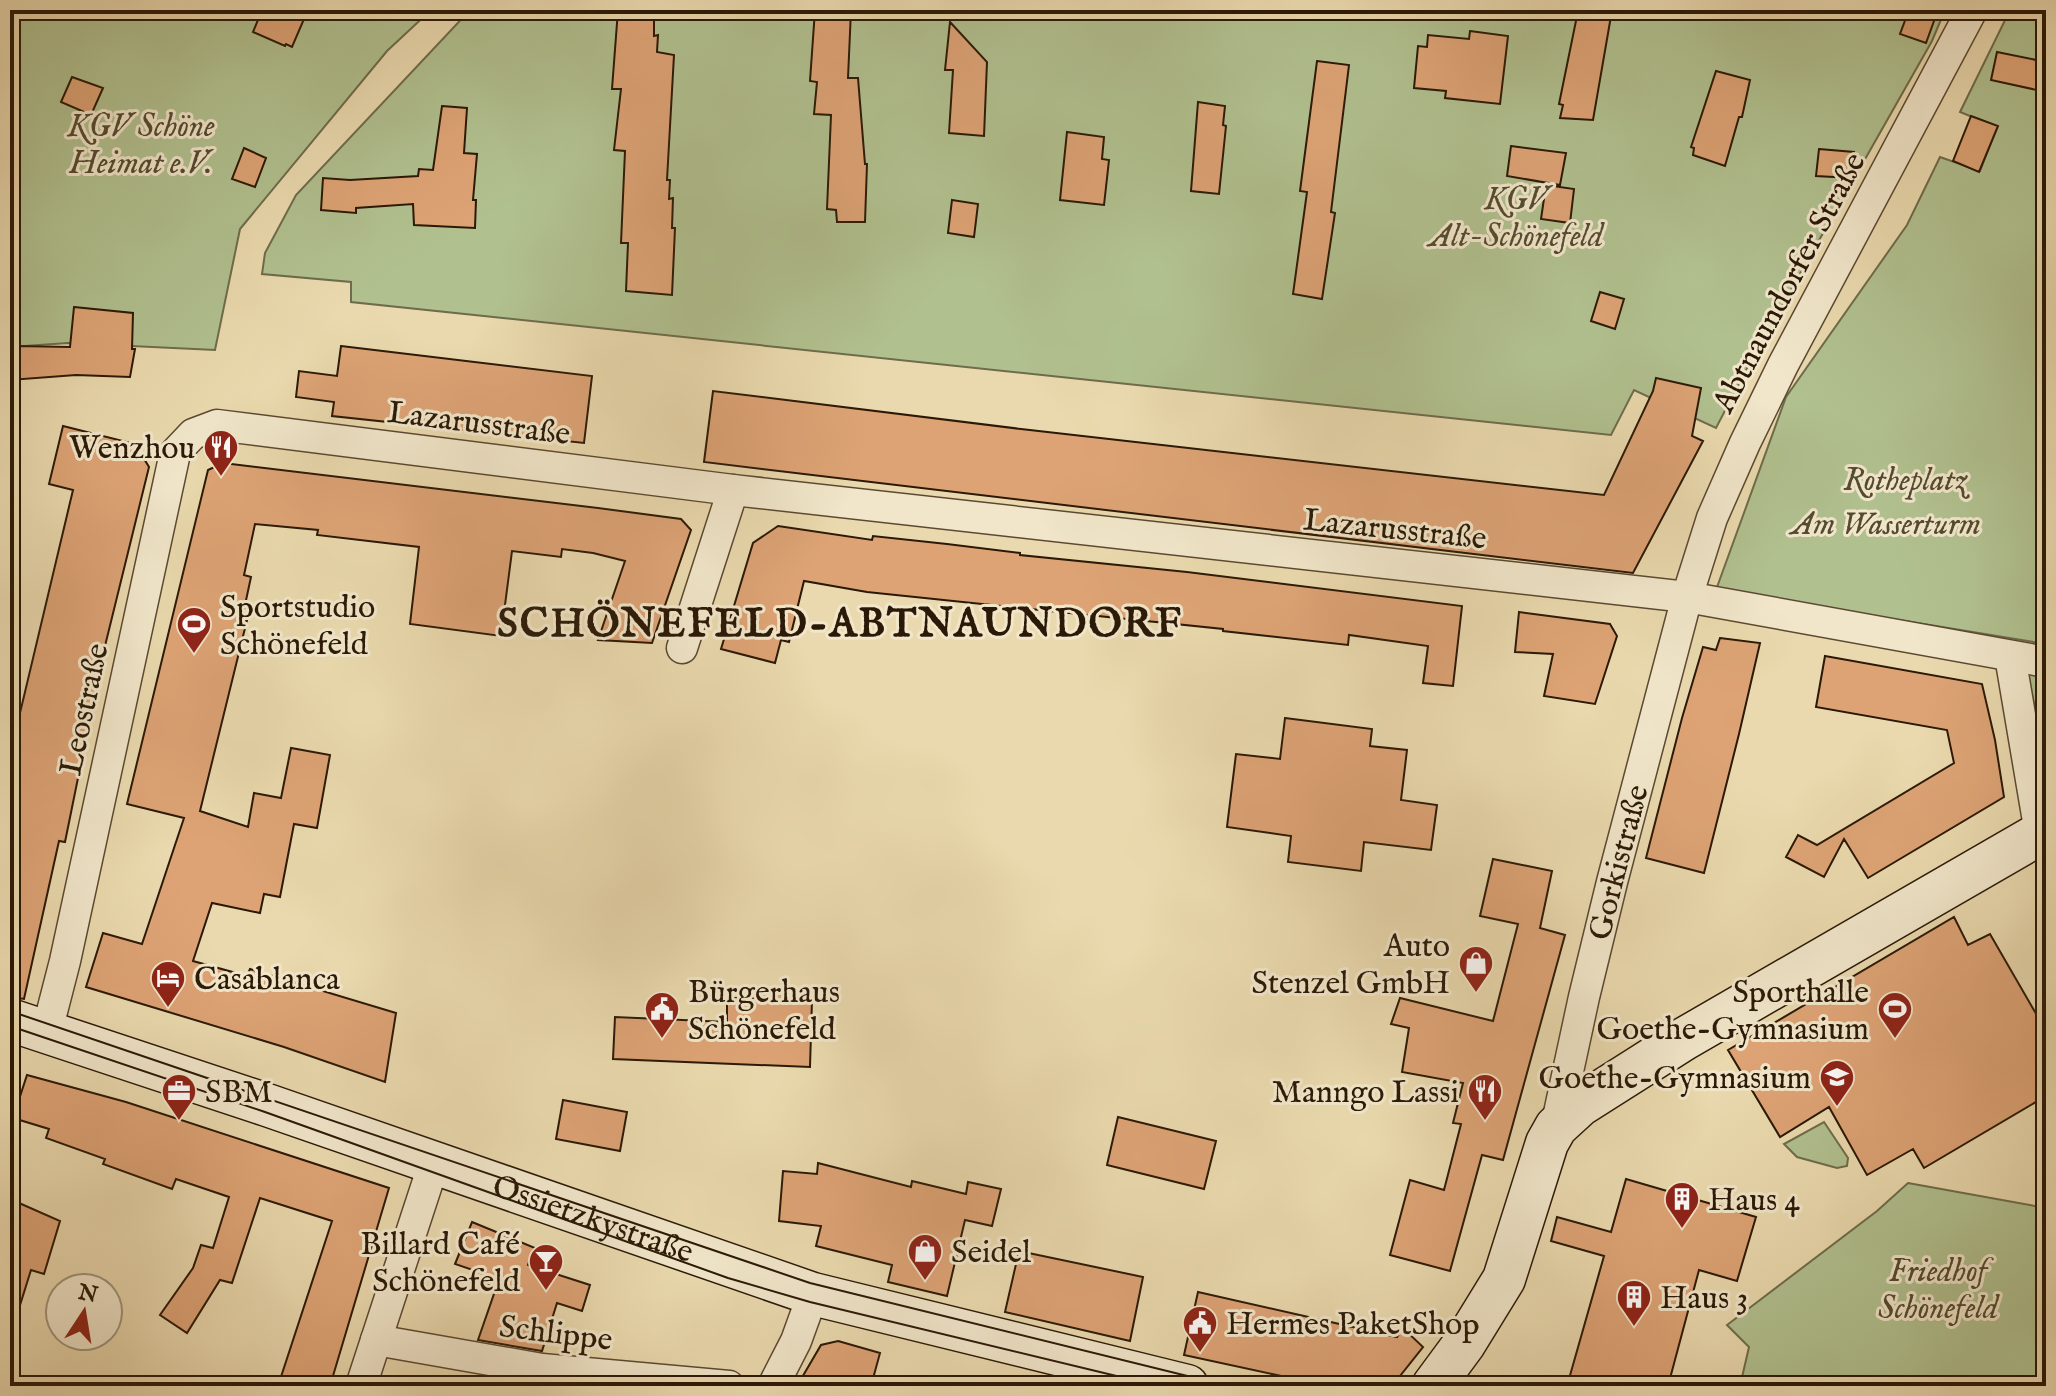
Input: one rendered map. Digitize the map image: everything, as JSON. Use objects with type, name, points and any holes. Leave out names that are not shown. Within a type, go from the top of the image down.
[{"type":"main road","points":[[1556,1127],[1580,1105],[1649,1061],[2043,832]]},
{"type":"main road","name":"Ossietzkystraße","points":[[28,1025],[813,1294],[1187,1386]]},
{"type":"main road","name":"Gorkistraße","points":[[1433,1386],[1464,1344],[1504,1279],[1539,1163],[1556,1127]]},
{"type":"street","name":"Abtnaundorfer Straße","points":[[1687,597],[1712,518],[1745,443],[1783,365],[1972,10]]},
{"type":"street","name":"Lazarusstraße","points":[[217,425],[733,490],[1687,597],[2046,662]]},
{"type":"street","name":"Leostraße","points":[[28,1025],[65,961],[175,453],[193,434],[217,425]]},
{"type":"street","points":[[682,648],[733,490]]},
{"type":"street","name":"Gorkistraße","points":[[1556,1127],[1594,954],[1687,597]]},
{"type":"street","points":[[2010,656],[2043,832]]},
{"type":"street","points":[[361,1386],[434,1163]]},
{"type":"street","points":[[773,1386],[796,1341],[813,1294]]},
{"type":"street","name":"Schlippe","points":[[376,1340],[542,1369],[729,1386]]},
{"type":"green space","name":"KGV Schöne Heimat e.V.","points":[[10,10],[431,10],[387,51],[240,229],[215,350],[68,343],[10,347]]},
{"type":"green space","name":"KGV Alt-Schönefeld","points":[[470,10],[1945,10],[1932,41],[1716,428],[1634,390],[1611,435],[351,302],[351,282],[262,274],[265,253],[296,195]]},
{"type":"green space","name":"Rotheplatz","points":[[2010,10],[2046,10],[2046,644],[1716,590],[1786,397],[1907,225],[1940,157],[1980,171],[1997,127],[1960,112]]},
{"type":"green space","points":[[2027,672],[2046,676],[2046,758]]},
{"type":"green space","points":[[1824,1122],[1848,1158],[1847,1166],[1837,1168],[1797,1157],[1784,1144]]},
{"type":"green space","name":"Friedhof Schönefeld","points":[[1908,1183],[2046,1208],[2046,1386],[1740,1386],[1749,1347],[1727,1325],[1877,1211]]},
{"type":"building","points":[[262,10],[283,10],[304,19],[292,47],[253,32]]},
{"type":"building","points":[[618,10],[651,10],[654,36],[658,35],[657,52],[674,55],[667,180],[670,180],[669,199],[673,198],[672,228],[675,228],[672,295],[626,291],[628,243],[621,243],[625,151],[614,150],[621,89],[612,89]]},
{"type":"building","points":[[815,10],[851,10],[848,78],[858,78],[867,164],[865,222],[837,222],[836,210],[827,209],[831,115],[814,114],[817,82],[810,81]]},
{"type":"building","points":[[1909,10],[1938,10],[1926,43],[1900,34]]},
{"type":"building","points":[[1578,11],[1611,16],[1593,120],[1560,118],[1563,105],[1559,104]]},
{"type":"building","points":[[950,22],[987,62],[984,136],[949,133],[953,70],[945,70]]},
{"type":"building","points":[[1470,31],[1508,36],[1500,104],[1445,98],[1446,91],[1414,88],[1418,46],[1427,47],[1428,35],[1469,39]]},
{"type":"building","points":[[1997,52],[2046,62],[2046,92],[1991,80]]},
{"type":"building","points":[[1317,61],[1349,65],[1331,212],[1335,213],[1322,299],[1293,294],[1307,192],[1300,191]]},
{"type":"building","points":[[1716,71],[1750,80],[1742,117],[1739,117],[1725,166],[1693,155],[1694,148],[1691,147]]},
{"type":"building","points":[[72,77],[103,88],[91,115],[61,102]]},
{"type":"building","points":[[1198,102],[1225,106],[1219,194],[1191,191]]},
{"type":"building","points":[[442,106],[467,108],[464,153],[477,154],[473,200],[476,200],[475,228],[414,225],[413,204],[356,208],[356,213],[321,210],[323,178],[350,180],[418,176],[419,169],[433,170]]},
{"type":"building","points":[[1971,116],[1998,126],[1979,172],[1953,161]]},
{"type":"building","points":[[1067,132],[1104,137],[1102,159],[1109,160],[1104,205],[1060,200]]},
{"type":"building","points":[[1511,146],[1566,153],[1560,185],[1507,176]]},
{"type":"building","points":[[244,148],[266,158],[255,187],[232,179]]},
{"type":"building","points":[[1819,149],[1854,152],[1852,178],[1816,176]]},
{"type":"building","points":[[1546,185],[1574,189],[1570,223],[1541,219]]},
{"type":"building","points":[[952,200],[978,204],[974,237],[948,233]]},
{"type":"building","points":[[1600,292],[1624,299],[1615,329],[1591,321]]},
{"type":"building","points":[[74,307],[133,313],[132,349],[135,349],[130,377],[76,375],[10,380],[10,353],[17,353],[16,346],[70,347]]},
{"type":"building","points":[[341,346],[592,376],[584,443],[332,416],[334,402],[296,397],[299,371],[337,376]]},
{"type":"building","points":[[1656,378],[1701,388],[1692,436],[1703,441],[1633,573],[704,462],[713,391],[1604,495],[1653,391]]},
{"type":"building","points":[[63,426],[135,444],[149,467],[104,650],[65,842],[59,841],[24,999],[10,997],[10,755],[73,490],[49,484]]},
{"type":"building","points":[[223,463],[681,519],[691,530],[652,643],[598,640],[625,561],[562,549],[561,557],[512,551],[501,636],[410,624],[419,547],[317,535],[318,530],[255,524],[244,575],[251,577],[242,619],[247,620],[200,811],[248,827],[254,793],[281,798],[291,748],[330,755],[317,828],[294,824],[280,897],[264,894],[260,913],[212,903],[193,961],[247,976],[250,969],[396,1013],[385,1082],[284,1047],[86,987],[103,933],[142,944],[184,818],[127,804],[208,470]]},
{"type":"building","points":[[778,526],[872,540],[873,536],[947,544],[1462,606],[1453,686],[1423,683],[1428,646],[1349,635],[1348,645],[867,592],[804,581],[789,642],[781,640],[775,663],[721,649],[753,543]]},
{"type":"building","points":[[1519,612],[1610,624],[1617,636],[1595,704],[1544,696],[1553,654],[1515,652]]},
{"type":"building","points":[[1720,638],[1760,643],[1704,873],[1646,858],[1703,647],[1716,650]]},
{"type":"building","points":[[1825,656],[1982,684],[2004,797],[1868,878],[1844,839],[1824,877],[1786,857],[1798,835],[1817,845],[1954,763],[1947,730],[1816,707]]},
{"type":"building","points":[[1285,718],[1372,729],[1370,746],[1407,750],[1401,800],[1437,805],[1431,850],[1364,842],[1361,871],[1288,862],[1291,836],[1227,827],[1236,754],[1280,759]]},
{"type":"building","points":[[1493,859],[1552,871],[1540,928],[1565,935],[1503,1160],[1482,1155],[1450,1271],[1390,1255],[1410,1180],[1444,1190],[1461,1124],[1453,1123],[1463,1083],[1402,1072],[1409,1028],[1391,1024],[1400,998],[1493,1021],[1518,924],[1480,916]]},
{"type":"building","name":"Sporthalle Goethe-Gymnasium","points":[[1954,917],[1968,945],[1990,934],[2046,1031],[2046,1096],[1924,1168],[1913,1149],[1867,1175],[1829,1107],[1780,1137],[1728,1050]]},
{"type":"building","points":[[756,991],[785,992],[785,999],[812,1000],[810,1067],[613,1059],[615,1017],[727,1022],[727,998],[755,998]]},
{"type":"building","points":[[27,1075],[126,1102],[389,1188],[330,1386],[278,1386],[332,1221],[260,1198],[232,1283],[220,1280],[187,1333],[160,1315],[193,1268],[201,1245],[213,1248],[229,1197],[176,1179],[172,1189],[103,1164],[105,1159],[46,1138],[49,1129],[13,1118]]},
{"type":"building","points":[[563,1100],[627,1112],[620,1151],[556,1139]]},
{"type":"building","points":[[1118,1117],[1216,1141],[1204,1189],[1107,1165]]},
{"type":"building","points":[[818,1163],[911,1187],[912,1181],[966,1194],[968,1182],[1001,1189],[992,1226],[965,1220],[947,1296],[888,1282],[892,1265],[816,1246],[821,1226],[779,1221],[783,1171],[817,1174]]},
{"type":"building","points":[[1626,1179],[1756,1217],[1737,1281],[1699,1270],[1668,1386],[1567,1386],[1604,1256],[1551,1241],[1557,1217],[1611,1232]]},
{"type":"building","points":[[10,1199],[60,1221],[44,1274],[31,1270],[16,1318],[10,1318]]},
{"type":"building","points":[[472,1222],[535,1248],[528,1265],[590,1285],[582,1311],[557,1303],[542,1351],[478,1340],[496,1288],[473,1279],[476,1271],[455,1264]]},
{"type":"building","points":[[1019,1251],[1143,1277],[1130,1341],[1005,1312]]},
{"type":"building","points":[[1198,1292],[1397,1337],[1403,1328],[1423,1347],[1392,1386],[1327,1386],[1184,1355]]},
{"type":"building","points":[[838,1341],[880,1353],[871,1386],[797,1386],[821,1345]]},
{"type":"tram line","points":[[10,1011],[810,1283],[1228,1386]]},
{"type":"tram line","points":[[10,1026],[265,1112],[728,1278],[810,1302],[1158,1386]]},
{"type":"place","name":"Wenzhou","points":[[221,478]]},
{"type":"place","name":"Sportstudio Schönefeld","points":[[194,655]]},
{"type":"place","name":"Auto Stenzel GmbH","points":[[1476,994]]},
{"type":"place","name":"Casablanca","points":[[168,1009]]},
{"type":"place","name":"Bürgerhaus Schönefeld","points":[[662,1040]]},
{"type":"place","name":"Sporthalle Goethe-Gymnasium","points":[[1895,1040]]},
{"type":"place","name":"Goethe-Gymnasium","points":[[1837,1108]]},
{"type":"place","name":"SBM","points":[[179,1122]]},
{"type":"place","name":"Manngo Lassi","points":[[1485,1122]]},
{"type":"place","name":"Haus 4","points":[[1682,1230]]},
{"type":"place","name":"Seidel","points":[[925,1282]]},
{"type":"place","name":"Billard Café Schönefeld","points":[[546,1292]]},
{"type":"place","name":"Haus 3","points":[[1634,1328]]},
{"type":"place","name":"Hermes PaketShop","points":[[1200,1354]]},
{"type":"district","name":"SCHÖNEFELD-ABTNAUNDORF","points":[[840,622]]},
{"type":"park label","name":"Am Wasserturm","points":[[1886,523]]}]
